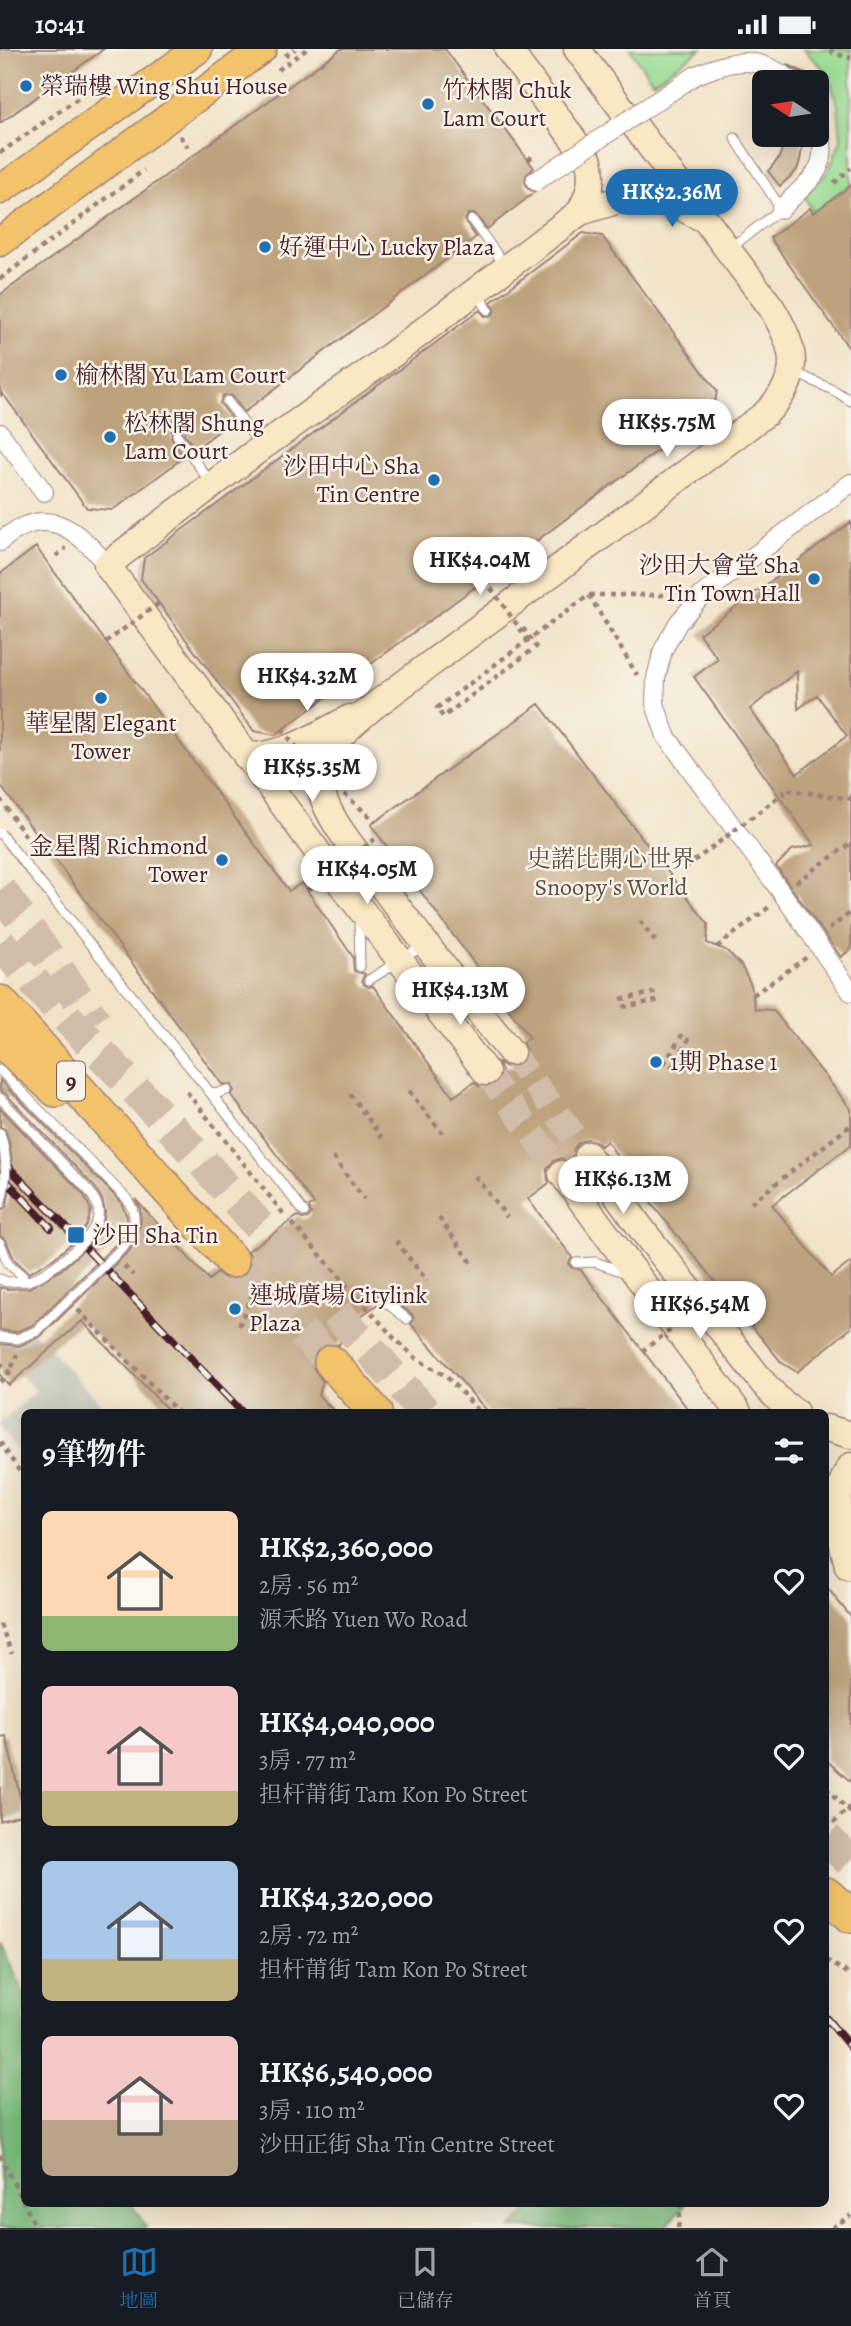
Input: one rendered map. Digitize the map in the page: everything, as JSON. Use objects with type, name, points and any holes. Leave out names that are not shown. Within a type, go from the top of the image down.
[{"type":"highway","name":"9","points":[[0,1002],[232,1261]]},
{"type":"highway","points":[[0,1040],[141,1161]]},
{"type":"highway","points":[[331,1362],[372,1409]]},
{"type":"highway","points":[[829,1896],[851,1916]]},
{"type":"main road","points":[[0,190],[198,49]]},
{"type":"main road","points":[[0,242],[262,49]]},
{"type":"main road","points":[[508,49],[584,153],[591,171],[588,197],[580,212]]},
{"type":"main road","points":[[511,1052],[348,839],[330,810],[320,781],[326,757],[336,741],[374,706],[765,414],[783,393],[792,372],[792,350],[781,323],[577,49]]},
{"type":"main road","points":[[486,1072],[246,756],[107,565],[580,212],[626,198],[660,196],[705,220]]},
{"type":"main road","points":[[246,756],[262,756],[288,749],[374,706]]},
{"type":"main road","points":[[588,1155],[643,1231],[764,1384],[791,1409]]},
{"type":"main road","points":[[562,1174],[736,1409]]},
{"type":"main road","points":[[829,1429],[851,1435]]},
{"type":"main road","points":[[850,1567],[838,1523],[837,1502],[844,1477],[851,1467]]},
{"type":"main road","points":[[829,1539],[850,1567]]},
{"type":"street","points":[[536,181],[696,75],[722,65],[746,60],[776,70]]},
{"type":"street","points":[[781,209],[815,176],[824,147]]},
{"type":"street","points":[[0,433],[44,492]]},
{"type":"street","points":[[851,483],[702,595],[678,623],[663,650],[656,678],[655,704],[666,736],[783,894],[851,992]]},
{"type":"street","points":[[0,542],[10,533],[27,525],[61,524],[81,536],[107,565]]},
{"type":"lane","points":[[728,250],[781,209],[735,138]]},
{"type":"lane","points":[[472,221],[498,274],[480,287],[478,294],[488,310]]},
{"type":"lane","points":[[792,372],[851,401]]},
{"type":"lane","points":[[227,401],[262,447]]},
{"type":"lane","points":[[177,435],[213,487]]},
{"type":"lane","points":[[523,552],[532,565],[540,568],[567,562]]},
{"type":"lane","points":[[0,833],[304,1212]]},
{"type":"lane","points":[[353,899],[361,938],[360,967]]},
{"type":"lane","points":[[369,981],[426,944]]},
{"type":"lane","points":[[0,1070],[126,1198],[132,1206],[136,1220],[125,1245],[37,1331],[17,1339],[0,1337]]},
{"type":"lane","points":[[209,1091],[215,1094],[227,1090]]},
{"type":"lane","points":[[0,1098],[89,1192],[99,1210],[93,1231],[49,1272],[28,1282],[8,1282],[0,1279]]},
{"type":"lane","points":[[0,1134],[3,1156],[0,1204]]},
{"type":"lane","points":[[1,1248],[8,1263],[28,1282]]},
{"type":"lane","points":[[576,1263],[595,1262],[624,1271],[645,1286]]},
{"type":"lane","points":[[383,1300],[407,1319]]},
{"type":"path","points":[[831,49],[833,53],[851,58]]},
{"type":"path","points":[[0,153],[97,85]]},
{"type":"path","points":[[183,140],[190,135]]},
{"type":"path","points":[[528,160],[534,155]]},
{"type":"path","points":[[0,279],[150,165]]},
{"type":"path","points":[[485,580],[528,640]]},
{"type":"path","points":[[589,594],[655,704]]},
{"type":"path","points":[[523,628],[536,647],[443,717],[437,708],[528,640],[589,594],[702,595]]},
{"type":"path","points":[[106,642],[159,603]]},
{"type":"path","points":[[282,729],[309,764],[376,822]]},
{"type":"path","points":[[686,867],[788,790],[851,799]]},
{"type":"path","points":[[0,799],[21,826],[40,858]]},
{"type":"path","points":[[307,890],[379,836]]},
{"type":"path","points":[[717,947],[851,843]]},
{"type":"path","points":[[753,995],[818,944],[851,912]]},
{"type":"path","points":[[640,921],[656,942]]},
{"type":"path","points":[[621,999],[659,992]]},
{"type":"path","points":[[623,1007],[660,1000]]},
{"type":"path","points":[[664,1064],[684,1032]]},
{"type":"path","points":[[671,1068],[691,1035]]},
{"type":"path","points":[[409,1091],[442,1133]]},
{"type":"path","points":[[350,1094],[382,1138]]},
{"type":"path","points":[[751,1203],[851,1125]]},
{"type":"path","points":[[333,1157],[365,1199]]},
{"type":"path","points":[[475,1176],[507,1217]]},
{"type":"path","points":[[439,1218],[472,1263]]},
{"type":"path","points":[[396,1241],[427,1281]]},
{"type":"path","points":[[642,1351],[724,1291]]},
{"type":"path","points":[[239,1326],[253,1292]]},
{"type":"path","points":[[75,1307],[175,1409]]},
{"type":"path","points":[[394,1338],[417,1359],[446,1376],[477,1409]]},
{"type":"path","points":[[0,1383],[10,1373]]},
{"type":"path","points":[[0,1442],[21,1474]]},
{"type":"path","points":[[0,1624],[12,1654]]},
{"type":"path","points":[[829,1791],[851,1813]]},
{"type":"path","points":[[829,1827],[851,1805]]},
{"type":"path","points":[[829,1961],[851,1975]]},
{"type":"path","points":[[0,2155],[21,2198]]},
{"type":"path","points":[[26,2207],[36,2228]]},
{"type":"path","points":[[678,2228],[681,2207]]},
{"type":"path","points":[[832,2228],[851,2215]]},
{"type":"shaded area","points":[[0,1297],[106,1409],[21,1409],[21,1455],[0,1428],[0,1423],[36,1391],[0,1354]]},
{"type":"green space","points":[[630,49],[701,49],[653,82]]},
{"type":"green space","points":[[803,49],[851,49],[851,192],[847,188],[813,213],[804,195],[828,172],[841,140],[838,105],[830,81],[830,70],[825,70]]},
{"type":"green space","points":[[0,1942],[21,1988],[21,2207],[133,2207],[146,2228],[0,2228]]},
{"type":"green space","points":[[531,2207],[683,2207],[664,2228],[512,2228]]},
{"type":"building","name":"榮瑞樓 Wing Shui House","points":[[0,49],[104,49],[0,123]]},
{"type":"building","name":"好運中心 Lucky Plaza","points":[[341,49],[445,49],[534,168],[526,175],[525,181],[527,188],[535,192],[487,229],[475,214],[468,214],[465,221],[476,237],[244,412],[232,396],[223,395],[220,403],[233,420],[195,449],[181,429],[172,430],[171,438],[184,457],[120,505],[111,510],[87,508],[0,390],[0,295]]},
{"type":"building","points":[[783,147],[802,147],[797,170],[780,186],[768,171],[779,158]]},
{"type":"building","points":[[851,185],[851,351],[770,238],[810,208],[813,213]]},
{"type":"building","name":"沙田中心 Sha Tin Centre","points":[[583,233],[602,236],[717,391],[714,409],[528,547],[519,547],[517,556],[275,735],[254,731],[141,579],[144,558],[480,310],[485,316],[492,316],[495,309],[491,302]]},
{"type":"building","points":[[851,522],[851,949],[841,957],[776,866],[792,850],[814,845],[694,677],[718,659],[699,634]],"holes":[[[797,671],[798,709],[817,695],[847,736],[797,774],[750,709]]]},
{"type":"building","name":"1期 Phase 1","points":[[36,547],[289,891],[302,883],[353,957],[354,971],[365,974],[362,980],[364,984],[373,986],[453,1097],[474,1082],[487,1088],[496,1084],[502,1071],[498,1062],[513,1068],[520,1065],[526,1057],[523,1042],[530,1038],[371,825],[539,704],[708,924],[707,943],[726,950],[741,965],[751,985],[755,1009],[773,1010],[851,1109],[851,1145],[772,1205],[831,1277],[851,1262],[851,1328],[797,1372],[782,1363],[641,1191],[607,1141],[601,1146],[587,1139],[574,1148],[572,1156],[575,1164],[561,1158],[553,1161],[547,1168],[549,1183],[528,1199],[572,1257],[569,1263],[571,1267],[581,1270],[688,1409],[485,1409],[411,1324],[414,1319],[412,1314],[383,1293],[377,1296],[378,1304],[348,1325],[339,1345],[327,1343],[313,1355],[312,1366],[323,1382],[318,1395],[332,1409],[167,1409],[82,1321],[9,1385],[0,1375],[0,1344],[19,1346],[41,1336],[130,1250],[141,1222],[140,1209],[135,1199],[209,1280],[217,1273],[235,1280],[244,1276],[250,1266],[248,1251],[298,1216],[302,1219],[308,1218],[311,1214],[309,1207],[314,1204],[231,1095],[234,1091],[232,1085],[222,1084],[0,785],[0,574]]},
{"type":"building","points":[[0,1080],[121,1202],[127,1217],[119,1241],[33,1325],[16,1332],[0,1330],[0,1287],[29,1288],[61,1270],[92,1242],[103,1224],[105,1212],[95,1187],[5,1093],[0,1091]]},
{"type":"building","points":[[0,1108],[84,1195],[91,1210],[87,1225],[73,1242],[53,1259],[29,1273],[14,1259],[6,1240],[0,1236],[0,1211],[7,1206],[13,1169],[9,1141],[5,1129],[0,1127]]},
{"type":"building","points":[[829,1590],[851,1617],[851,1782],[829,1763]]},
{"type":"building","points":[[6,1736],[21,1801],[21,1815],[0,1821],[0,1737]]},
{"type":"tunnel","points":[[0,890],[96,1023]]},
{"type":"tunnel","points":[[0,943],[47,997],[171,1127],[422,1409]]},
{"type":"tunnel","points":[[511,1052],[588,1155]]},
{"type":"tunnel","points":[[486,1072],[562,1174]]},
{"type":"tunnel","points":[[232,1261],[331,1362]]},
{"type":"tunnel","points":[[829,1841],[851,1862]]},
{"type":"railway","points":[[0,1158],[239,1409]]},
{"type":"railway","points":[[0,1174],[51,1228]]},
{"type":"railway","points":[[829,2022],[851,2048]]},
{"type":"place","name":"榮瑞樓 Wing Shui House","points":[[26,86]]},
{"type":"place","name":"竹林閣 Chuk Lam Court","points":[[428,104]]},
{"type":"place","name":"好運中心 Lucky Plaza","points":[[265,247]]},
{"type":"place","name":"榆林閣 Yu Lam Court","points":[[61,375]]},
{"type":"place","name":"松林閣 Shung Lam Court","points":[[110,437]]},
{"type":"place","name":"沙田中心 Sha Tin Centre","points":[[434,480]]},
{"type":"place","name":"沙田大會堂 Sha Tin Town Hall","points":[[814,579]]},
{"type":"place","name":"華星閣 Elegant Tower","points":[[101,698]]},
{"type":"place","name":"金星閣 Richmond Tower","points":[[222,860]]},
{"type":"place","name":"1期 Phase 1","points":[[656,1062]]},
{"type":"place","name":"沙田 Sha Tin","points":[[76,1235]]},
{"type":"place","name":"連城廣場 Citylink Plaza","points":[[235,1309]]},
{"type":"park label","name":"史諾比開心世界 Snoopy's World","points":[[611,873]]}]
